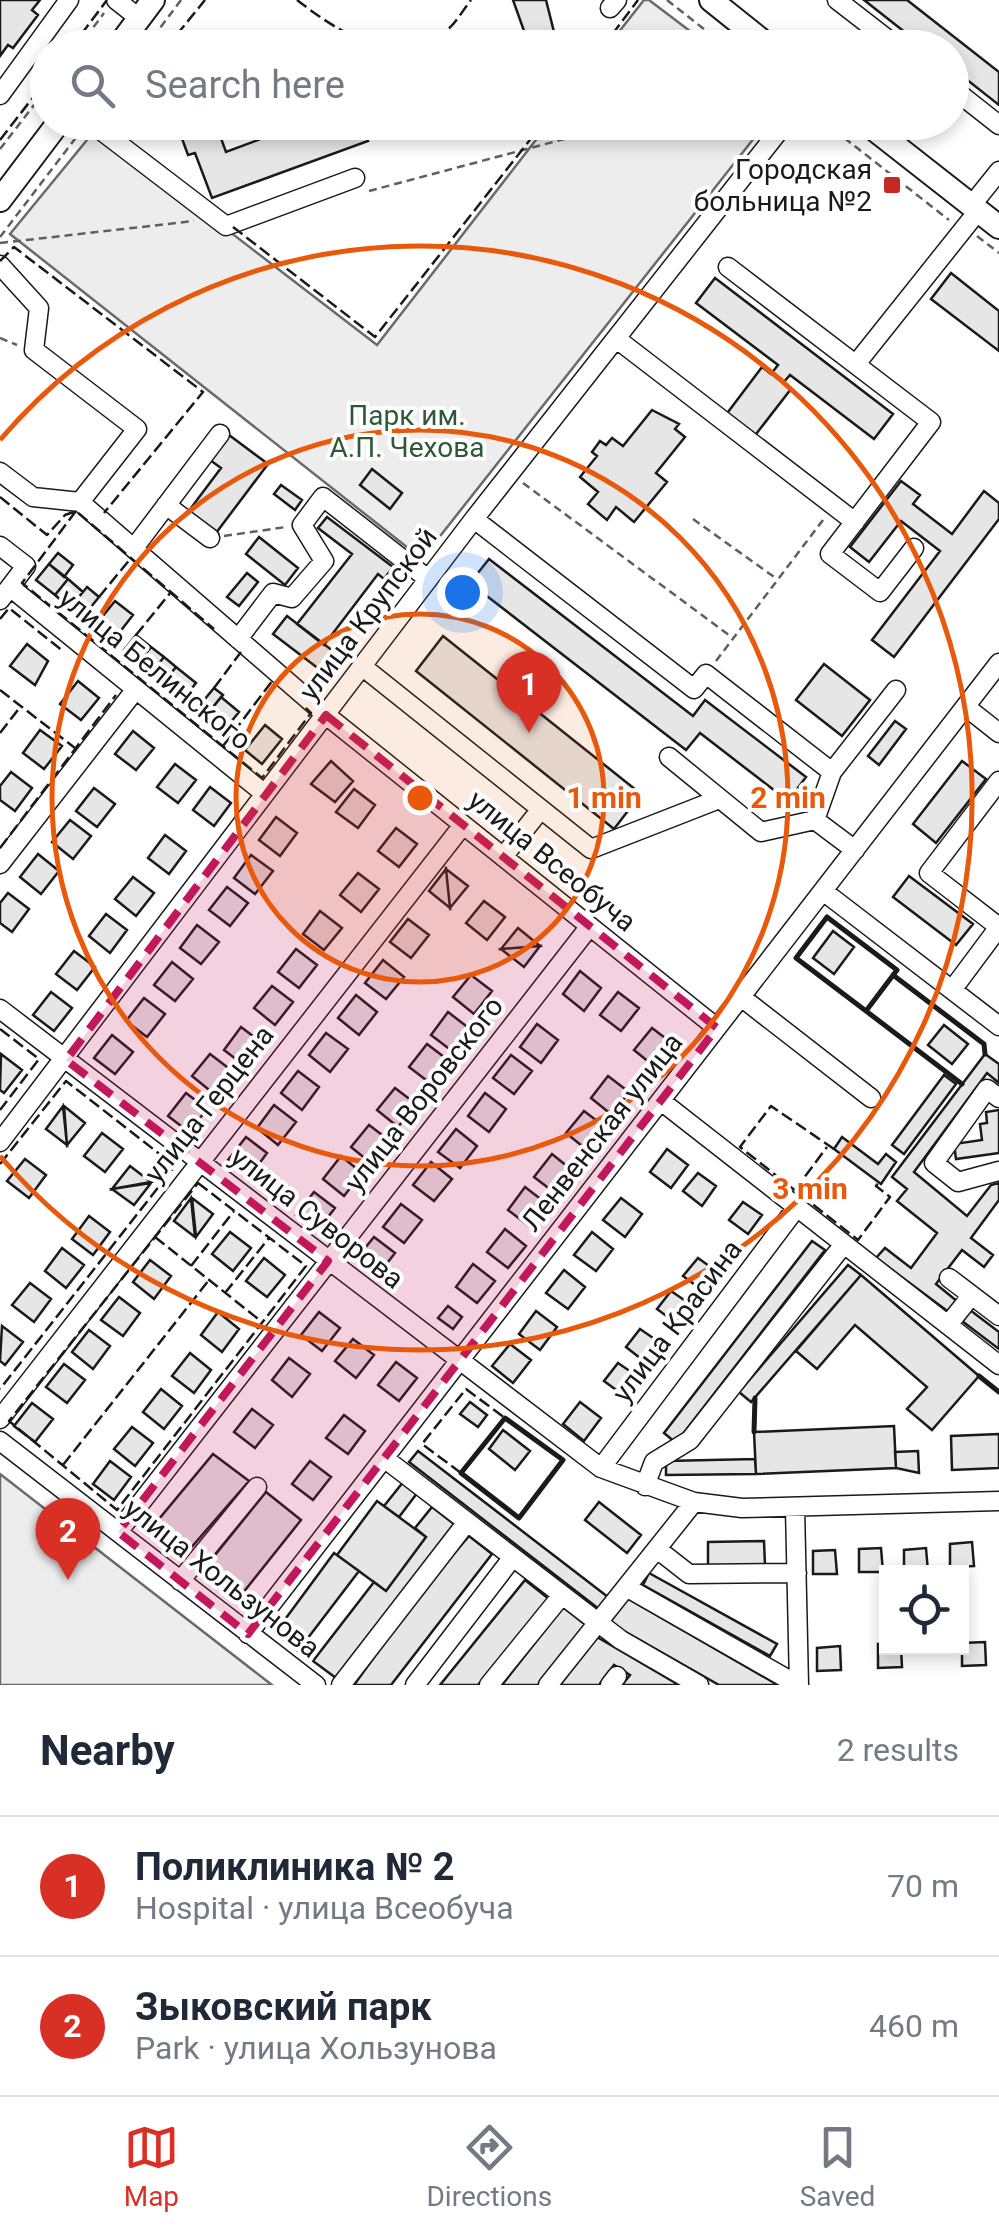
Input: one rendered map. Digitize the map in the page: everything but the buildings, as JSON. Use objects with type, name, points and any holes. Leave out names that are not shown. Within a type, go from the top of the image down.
[{"type":"main road","points":[[711,0],[748,30]]},
{"type":"main road","points":[[130,30],[146,9]]},
{"type":"main road","points":[[0,200],[46,140]]},
{"type":"main road","points":[[888,140],[999,227]]},
{"type":"street","points":[[47,30],[69,0]]},
{"type":"street","points":[[115,0],[146,9]]},
{"type":"street","points":[[837,0],[876,30]]},
{"type":"street","points":[[0,95],[30,54]]},
{"type":"street","points":[[969,101],[999,124]]},
{"type":"street","points":[[113,140],[226,226],[355,178]]},
{"type":"street","name":"улица Крупской","points":[[0,1142],[474,519],[772,140]]},
{"type":"street","points":[[856,364],[962,230],[999,171]]},
{"type":"street","points":[[0,265],[39,308],[34,350],[136,428],[80,502],[34,498],[0,472]]},
{"type":"street","points":[[728,267],[931,422],[830,554],[880,592],[914,548]]},
{"type":"street","points":[[618,340],[856,522]]},
{"type":"street","points":[[134,548],[220,434]]},
{"type":"street","points":[[238,638],[273,593],[292,598],[324,561],[302,525],[324,497],[428,579]]},
{"type":"street","name":"улица Всеобуча","points":[[80,502],[326,715],[717,1028]]},
{"type":"street","points":[[166,505],[210,538]]},
{"type":"street","points":[[474,519],[694,689],[706,674],[832,772]]},
{"type":"street","points":[[0,546],[26,566],[5,594]]},
{"type":"street","name":"улица Белинского","points":[[5,594],[136,689],[265,794]]},
{"type":"street","name":"Ленвенская улица","points":[[248,1634],[999,663]]},
{"type":"street","points":[[363,666],[591,849],[719,799]]},
{"type":"street","points":[[0,864],[136,689]]},
{"type":"street","points":[[815,820],[832,772],[896,690]]},
{"type":"street","points":[[966,706],[999,732]]},
{"type":"street","points":[[670,757],[761,832],[815,820]]},
{"type":"street","points":[[952,990],[999,927],[929,873],[999,781]]},
{"type":"street","points":[[503,856],[541,809]]},
{"type":"street","points":[[815,820],[854,850]]},
{"type":"street","name":"улица Герцена","points":[[0,1419],[463,825]]},
{"type":"street","points":[[823,891],[999,1026]]},
{"type":"street","name":"улица Воровского","points":[[118,1532],[590,926]]},
{"type":"street","points":[[740,998],[871,1098]]},
{"type":"street","name":"улица Суворова","points":[[0,1009],[601,1468],[694,1502],[795,1508],[999,1501]]},
{"type":"street","points":[[999,1098],[988,1089],[934,1163],[958,1182],[999,1172]]},
{"type":"street","points":[[660,1101],[999,1365]]},
{"type":"street","name":"улица Красина","points":[[601,1468],[797,1208]]},
{"type":"street","points":[[645,1486],[654,1462],[690,1440],[844,1244]]},
{"type":"street","points":[[948,1278],[999,1316]]},
{"type":"street","points":[[948,1325],[972,1296]]},
{"type":"street","name":"улица Хользунова","points":[[0,1441],[316,1685]]},
{"type":"street","points":[[384,1458],[598,1623],[699,1685]]},
{"type":"street","points":[[180,1581],[256,1487]]},
{"type":"street","points":[[548,1685],[694,1502]]},
{"type":"street","points":[[795,1508],[798,1685]]},
{"type":"street","points":[[341,1685],[467,1522]]},
{"type":"street","points":[[657,1548],[689,1574],[797,1573]]},
{"type":"street","points":[[415,1685],[513,1558]]},
{"type":"street","points":[[626,1587],[798,1685]]},
{"type":"street","points":[[489,1685],[562,1595]]},
{"type":"path","points":[[92,30],[115,0]]},
{"type":"path","points":[[158,30],[181,0]]},
{"type":"path","points":[[667,0],[705,30]]},
{"type":"path","points":[[0,149],[30,110]]},
{"type":"path","points":[[0,237],[75,140]]},
{"type":"path","points":[[847,140],[962,230],[999,253]]},
{"type":"path","points":[[510,474],[733,638]]},
{"type":"path","points":[[706,674],[834,505]]},
{"type":"path","points":[[693,519],[778,579]]},
{"type":"path","points":[[210,538],[302,525]]},
{"type":"highlighted area","points":[[326,715],[717,1028],[248,1634],[118,1532],[328,1261],[66,1060]]},
{"type":"shaded area","points":[[644,0],[649,0],[689,30],[620,30]]},
{"type":"shaded area","name":"Парк им. А.П. Чехова","points":[[87,140],[110,140],[377,345],[536,140],[753,140],[422,559],[10,234]]},
{"type":"shaded area","points":[[0,1474],[272,1685],[0,1685]]},
{"type":"fence","points":[[84,30],[107,0]]},
{"type":"fence","points":[[181,30],[205,0]]},
{"type":"fence","points":[[297,0],[342,30]]},
{"type":"fence","points":[[447,30],[471,0]]},
{"type":"fence","points":[[616,30],[638,0]]},
{"type":"fence","points":[[0,140],[30,101]]},
{"type":"fence","points":[[233,227],[375,337],[530,140]]},
{"type":"fence","points":[[0,261],[14,247],[203,392],[104,513]]},
{"type":"fence","points":[[0,497],[47,535],[65,515],[76,511],[214,629]]},
{"type":"fence","points":[[76,511],[22,583],[262,778],[311,713],[305,707]]},
{"type":"fence","points":[[99,597],[131,558]]},
{"type":"fence","points":[[136,635],[171,592]]},
{"type":"fence","points":[[0,619],[9,608],[64,652]]},
{"type":"fence","points":[[214,688],[241,652]]},
{"type":"fence","points":[[223,746],[273,680]]},
{"type":"fence","points":[[0,690],[75,748]]},
{"type":"fence","points":[[0,848],[116,695]]},
{"type":"fence","points":[[0,733],[21,706]]},
{"type":"fence","points":[[0,1029],[39,1059],[0,1110]]},
{"type":"fence","points":[[0,1164],[66,1081],[175,1166],[0,1389]]},
{"type":"fence","points":[[834,1149],[771,1106],[740,1147],[858,1240],[890,1197],[876,1186],[879,1182]]},
{"type":"fence","points":[[795,1190],[827,1147]]},
{"type":"fence","points":[[198,1183],[306,1266],[117,1510],[9,1421],[198,1183]]},
{"type":"fence","points":[[191,1266],[234,1211]]},
{"type":"fence","points":[[155,1237],[262,1322]]},
{"type":"fence","points":[[225,1293],[269,1238]]},
{"type":"fence","points":[[63,1465],[209,1280]]},
{"type":"fence","points":[[461,1473],[422,1444],[466,1389],[505,1418]]},
{"type":"wall","points":[[827,917],[897,970],[866,1011],[796,958],[827,917]]},
{"type":"wall","points":[[893,975],[984,1044],[985,1054]]},
{"type":"wall","points":[[866,1011],[962,1084]]},
{"type":"wall","points":[[979,1376],[999,1392]]},
{"type":"wall","points":[[754,1432],[755,1398]]},
{"type":"wall","points":[[505,1418],[563,1460],[519,1518],[461,1473],[505,1418]]},
{"type":"place","name":"Городская больница №2","points":[[892,185]]},
{"type":"place","name":"Поликлиника № 2","points":[[529,733]]},
{"type":"place","name":"Зыковский парк","points":[[68,1580]]}]
